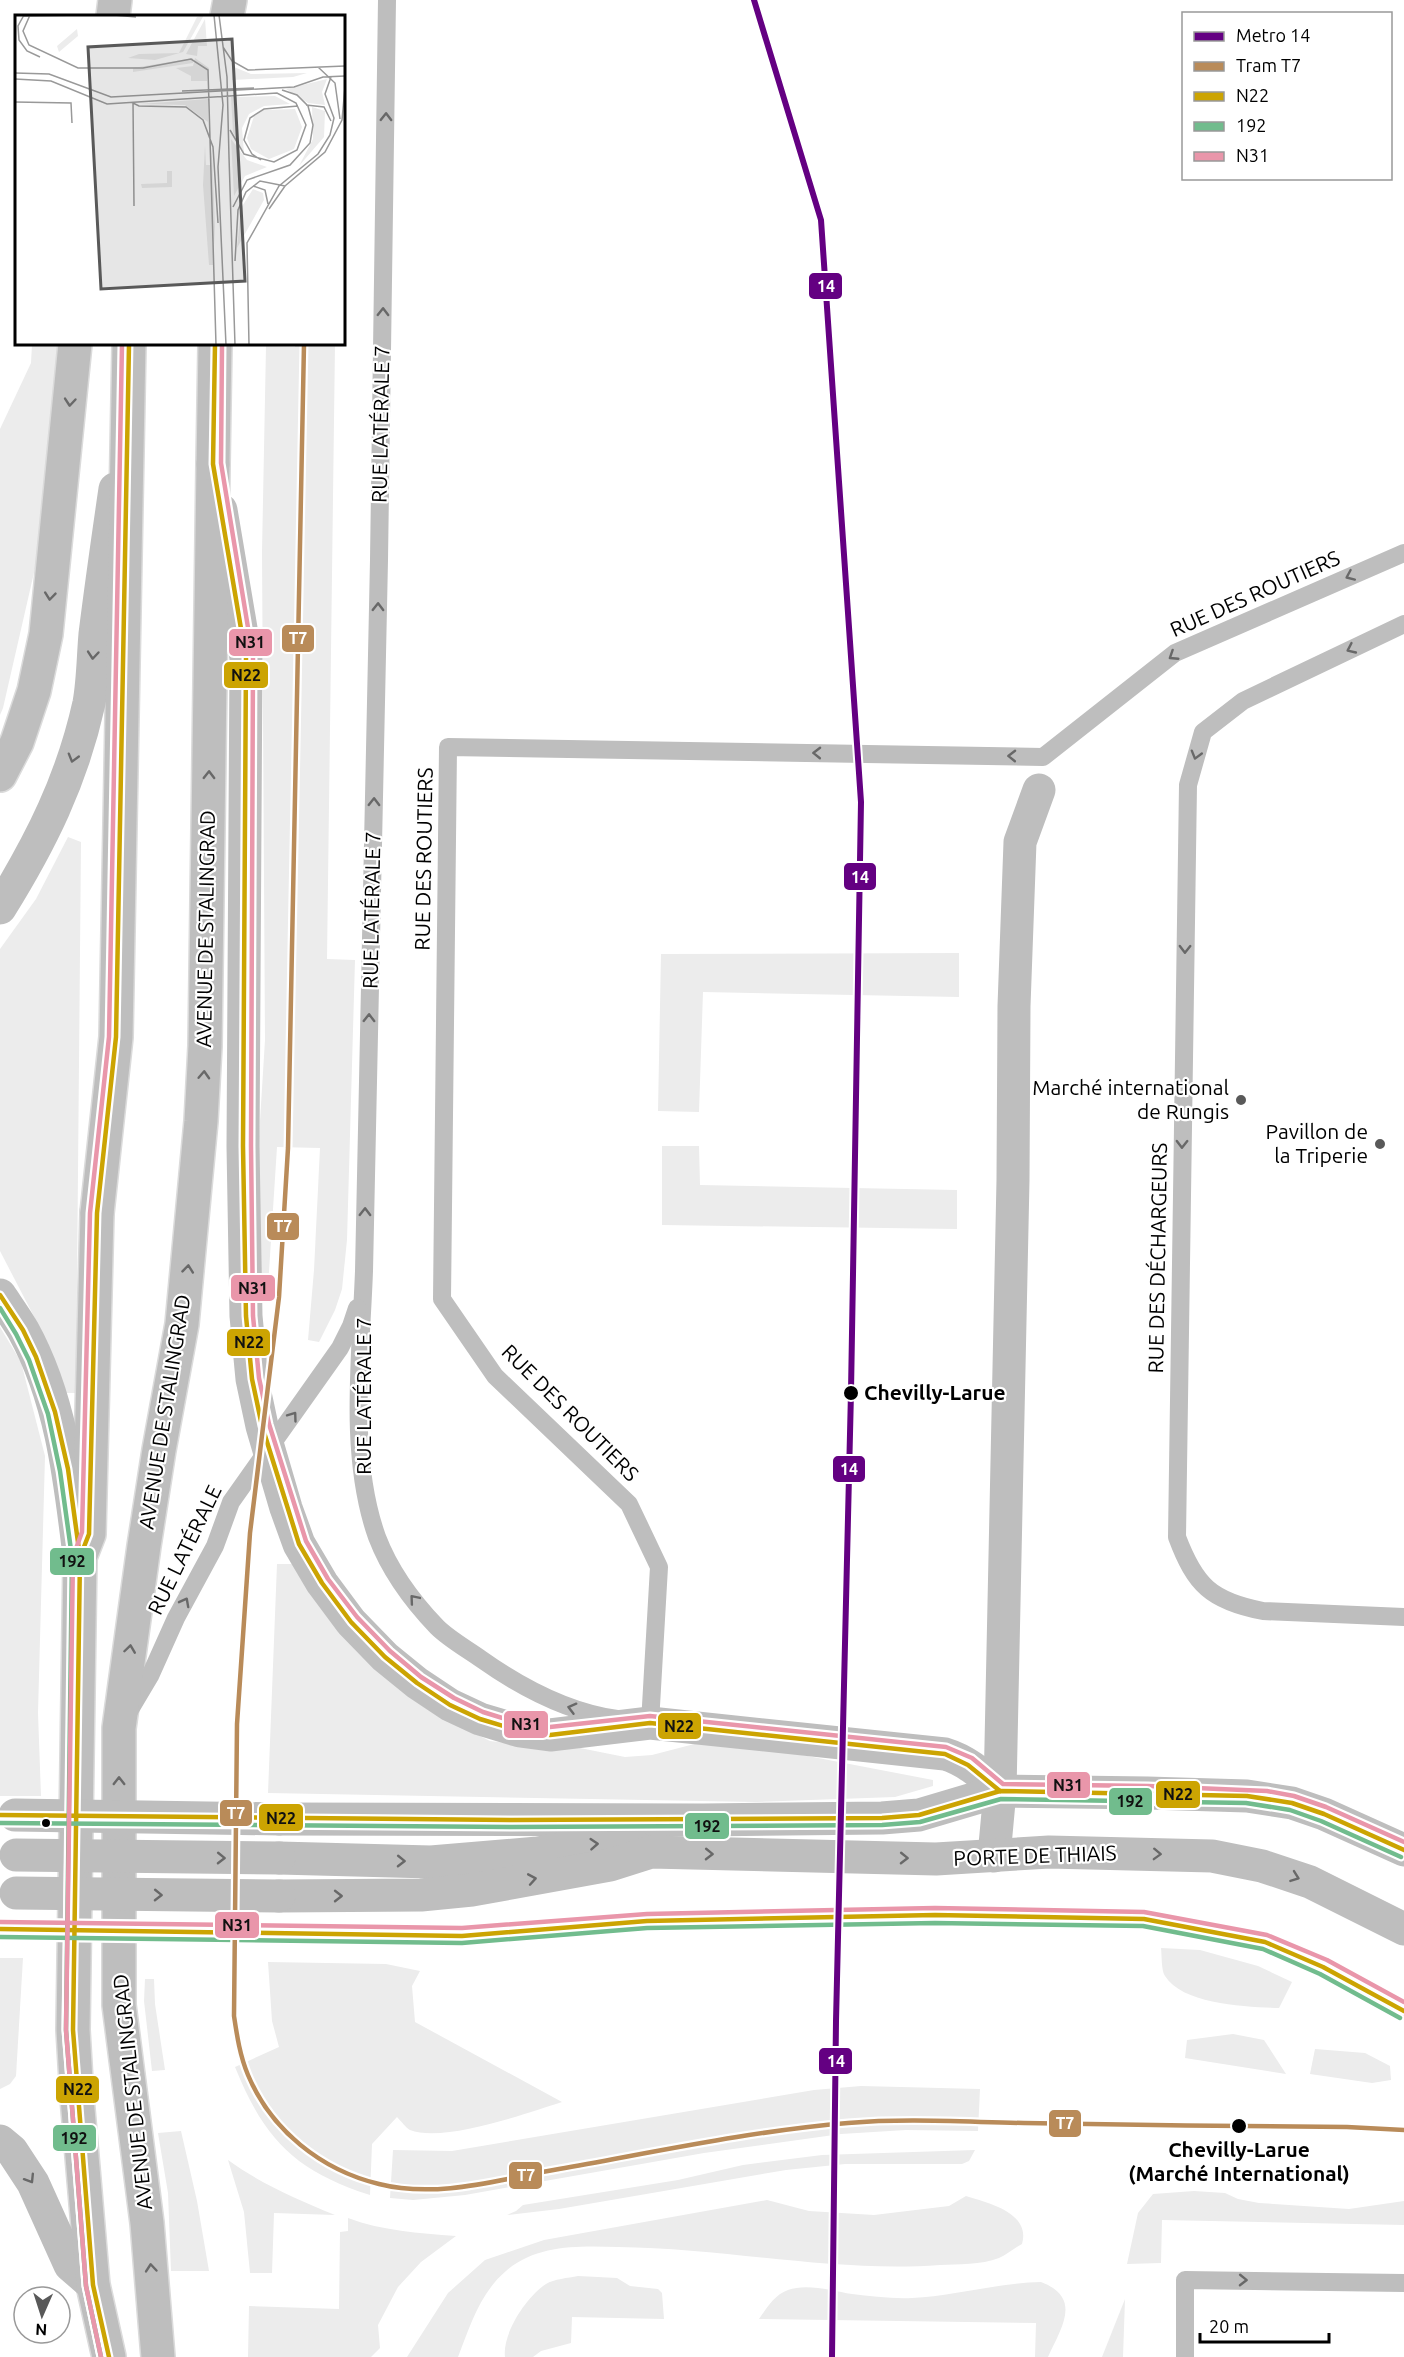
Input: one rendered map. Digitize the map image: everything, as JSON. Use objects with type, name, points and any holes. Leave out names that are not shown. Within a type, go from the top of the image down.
[{"type":"main road","points":[[227,15],[230,0]]},
{"type":"main road","points":[[0,775],[17,742],[34,691],[46,634],[75,345]]},
{"type":"main road","points":[[80,1557],[89,1533],[97,1213],[116,1037],[129,345]]},
{"type":"main road","points":[[215,345],[213,464],[246,658],[243,1146],[246,1316],[252,1379],[268,1449],[299,1544],[322,1583],[351,1622],[385,1657],[417,1683],[460,1710],[480,1719],[520,1731],[550,1735],[650,1723],[945,1754],[974,1767],[1000,1791]]},
{"type":"main road","points":[[0,908],[32,857],[52,817],[69,774],[89,702],[95,635],[128,389]]},
{"type":"main road","name":"AVENUE DE STALINGRAD","points":[[158,2357],[147,2223],[120,2005],[119,1728],[153,1482],[182,1324],[201,1121],[205,1046],[213,464]]},
{"type":"main road","points":[[994,1856],[1000,1791],[1013,1180],[1014,1006],[1020,842],[1039,790]]},
{"type":"main road","points":[[0,1295],[23,1330],[46,1381],[58,1419],[72,1488],[80,1557],[72,2003],[77,2098],[93,2285],[109,2357]]},
{"type":"main road","points":[[8,1815],[703,1821],[882,1818],[919,1815],[1000,1791],[1192,1794],[1266,1798],[1292,1803],[1324,1814],[1404,1851]]},
{"type":"main road","points":[[8,1855],[431,1862],[538,1853],[594,1843],[632,1844],[651,1852]]},
{"type":"main road","points":[[8,1893],[422,1895],[472,1890],[609,1865],[651,1852]]},
{"type":"main road","name":"PORTE DE THIAIS","points":[[651,1852],[936,1859],[1049,1852],[1212,1856],[1262,1866],[1310,1882],[1404,1929]]},
{"type":"main road","points":[[0,2141],[12,2151],[33,2183],[70,2265],[93,2285]]},
{"type":"lane","name":"RUE LATÉRALE 7","points":[[387,0],[379,560],[360,1423],[365,1489],[377,1537],[400,1583],[439,1628],[504,1676],[561,1705],[610,1718],[650,1723]]},
{"type":"lane","name":"RUE DES ROUTIERS","points":[[650,1723],[659,1567],[629,1504],[495,1376],[442,1299],[448,747],[1043,757],[1175,654],[1404,553]]},
{"type":"lane","name":"RUE DES DÉCHARGEURS","points":[[1404,624],[1243,701],[1203,732],[1188,785],[1177,1537],[1197,1580],[1215,1595],[1240,1607],[1263,1611],[1404,1617]]},
{"type":"lane","name":"RUE LATÉRALE","points":[[119,1728],[150,1676],[176,1618],[215,1546],[231,1502],[344,1341],[351,1326],[364,1271]]},
{"type":"lane","points":[[7,1930],[462,1936],[647,1921],[935,1915],[1144,1919],[1265,1942],[1323,1967],[1404,2011]]},
{"type":"lane","points":[[1185,2357],[1185,2280],[1404,2283]]},
{"type":"shaded area","points":[[32,345],[58,345],[44,529],[0,715],[0,429],[31,363]]},
{"type":"shaded area","points":[[295,345],[335,345],[327,959],[355,960],[347,1240],[342,1289],[335,1310],[319,1342],[308,1340],[320,1148],[277,1147],[268,1287],[259,1287],[259,1137],[265,1040],[262,552],[266,346],[295,347]]},
{"type":"shaded area","points":[[68,837],[81,842],[76,1393],[66,1393],[41,1330],[0,1251],[0,949],[36,899]]},
{"type":"shaded area","points":[[959,953],[959,997],[703,992],[699,1112],[658,1111],[661,954]]},
{"type":"shaded area","points":[[662,1146],[699,1146],[700,1185],[957,1190],[957,1229],[662,1225]]},
{"type":"shaded area","points":[[0,1327],[21,1362],[45,1456],[38,1713],[41,1796],[0,1796]]},
{"type":"shaded area","points":[[277,1564],[297,1564],[438,1715],[490,1741],[532,1746],[570,1746],[625,1757],[652,1755],[702,1742],[740,1743],[933,1780],[933,1786],[895,1797],[756,1802],[268,1793]]},
{"type":"shaded area","points":[[1161,1948],[1200,1950],[1258,1966],[1292,1982],[1279,2008],[1251,2007],[1201,1999],[1174,1986],[1165,1976]]},
{"type":"shaded area","points":[[0,1958],[23,1958],[16,2076],[10,2084],[0,2089]]},
{"type":"shaded area","points":[[268,1962],[386,1964],[420,1971],[412,1986],[415,2022],[562,2102],[486,2125],[443,2133],[410,2130],[397,2117],[372,2144],[370,2195],[344,2186],[321,2175],[285,2149],[258,2114],[235,2067],[279,2047],[272,2021]]},
{"type":"shaded area","points":[[145,1979],[154,1979],[155,2004],[165,2070],[152,2071],[144,2001]]},
{"type":"shaded area","points":[[1233,2034],[1264,2040],[1286,2074],[1185,2058],[1187,2040]]},
{"type":"shaded area","points":[[1315,2049],[1365,2053],[1390,2066],[1391,2080],[1372,2083],[1310,2074]]},
{"type":"shaded area","points":[[861,2086],[980,2089],[978,2131],[906,2130],[841,2134],[704,2153],[465,2195],[413,2200],[390,2198],[393,2150],[452,2151],[814,2090]]},
{"type":"shaded area","points":[[181,2131],[197,2201],[209,2271],[171,2271],[168,2193],[158,2133]]},
{"type":"shaded area","points":[[975,2150],[969,2161],[962,2164],[845,2164],[786,2170],[559,2209],[507,2215],[523,2205],[678,2180],[743,2165],[822,2155]]},
{"type":"shaded area","points":[[228,2160],[266,2184],[335,2215],[274,2213],[272,2273],[250,2273],[244,2212]]},
{"type":"shaded area","points":[[1194,2191],[1225,2193],[1238,2199],[1259,2203],[1349,2209],[1404,2201],[1404,2225],[1162,2220],[1161,2263],[1127,2264],[1138,2213],[1153,2194]]},
{"type":"shaded area","points":[[966,2196],[996,2206],[1014,2217],[1023,2233],[1022,2244],[999,2258],[985,2262],[900,2267],[820,2263],[658,2248],[559,2248],[518,2262],[497,2280],[489,2289],[477,2311],[458,2357],[407,2357],[448,2293],[485,2260],[544,2240],[767,2200],[809,2211],[874,2215],[949,2206]]},
{"type":"shaded area","points":[[348,2218],[388,2229],[456,2236],[421,2262],[398,2287],[378,2325],[380,2348],[371,2357],[248,2357],[249,2306],[339,2309],[340,2232],[348,2231]]},
{"type":"shaded area","points":[[578,2276],[617,2278],[630,2286],[658,2289],[662,2293],[664,2319],[572,2317],[571,2343],[541,2351],[533,2357],[505,2357],[511,2327],[523,2307],[538,2290],[549,2282]]},
{"type":"shaded area","points":[[1041,2282],[1062,2296],[1065,2305],[1063,2325],[1048,2357],[1035,2357],[1036,2323],[759,2319],[779,2295],[795,2288],[812,2287],[852,2294],[904,2298]]},
{"type":"shaded area","points":[[1125,2299],[1123,2357],[1102,2357]]},
{"type":"metro line","name":"14","points":[[754,0],[821,220],[861,802],[851,1392],[836,2021],[832,2357]]},
{"type":"tram line","name":"T7","points":[[304,345],[288,1148],[279,1297],[250,1533],[237,1724],[234,2016],[243,2061],[258,2095],[284,2130],[300,2145],[337,2169],[379,2184],[424,2189],[469,2186],[739,2137],[870,2122],[1347,2127],[1404,2130]]},
{"type":"transit line","name":"N31","points":[[101,2357],[86,2286],[66,2030],[73,1557],[82,1532],[90,1213],[109,1037],[122,345]]},
{"type":"transit line","name":"N22","points":[[80,1557],[89,1534],[97,1213],[116,1037],[129,345]]},
{"type":"transit line","name":"N22","points":[[215,345],[213,464],[246,658],[243,1146],[246,1316],[252,1379],[262,1426],[299,1544],[322,1583],[351,1622],[385,1657],[417,1683],[450,1705],[480,1719],[520,1731],[550,1735],[650,1723],[945,1754],[968,1765],[1000,1791]]},
{"type":"transit line","name":"N31","points":[[222,345],[221,463],[253,658],[251,1146],[253,1316],[259,1378],[269,1424],[306,1541],[328,1579],[357,1617],[390,1651],[421,1677],[454,1698],[483,1712],[522,1724],[550,1727],[650,1716],[946,1747],[972,1758],[1003,1784],[1148,1786],[1267,1791],[1294,1796],[1326,1807],[1404,1842]]},
{"type":"transit line","name":"N22","points":[[0,1295],[23,1330],[36,1357],[55,1412],[68,1469],[80,1557],[73,2030],[93,2285],[109,2357]]},
{"type":"transit line","name":"192","points":[[0,1308],[29,1360],[48,1414],[60,1471],[72,1557],[66,2030],[86,2286],[101,2357]]},
{"type":"transit line","name":"N22","points":[[0,1815],[512,1820],[882,1818],[919,1815],[1000,1791],[1247,1796],[1292,1803],[1324,1814],[1404,1850]]},
{"type":"transit line","name":"192","points":[[0,1823],[512,1827],[882,1825],[920,1822],[1001,1799],[1246,1803],[1290,1810],[1321,1821],[1401,1857]]},
{"type":"transit line","name":"N31","points":[[0,1922],[462,1928],[647,1914],[935,1908],[1144,1912],[1267,1935],[1327,1960],[1404,2002]]},
{"type":"transit line","name":"N22","points":[[0,1929],[462,1936],[647,1921],[935,1915],[1144,1919],[1265,1942],[1323,1967],[1404,2011]]},
{"type":"transit line","name":"192","points":[[0,1937],[462,1943],[647,1928],[935,1923],[1143,1926],[1263,1949],[1320,1974],[1400,2018]]},
{"type":"place","name":"Marché international de Rungis","points":[[1241,1100]]},
{"type":"place","name":"Pavillon de la Triperie","points":[[1380,1144]]},
{"type":"place","name":"Chevilly-Larue","points":[[851,1393]]},
{"type":"place","name":"Chevilly-Larue (Marché International)","points":[[1239,2126]]}]
